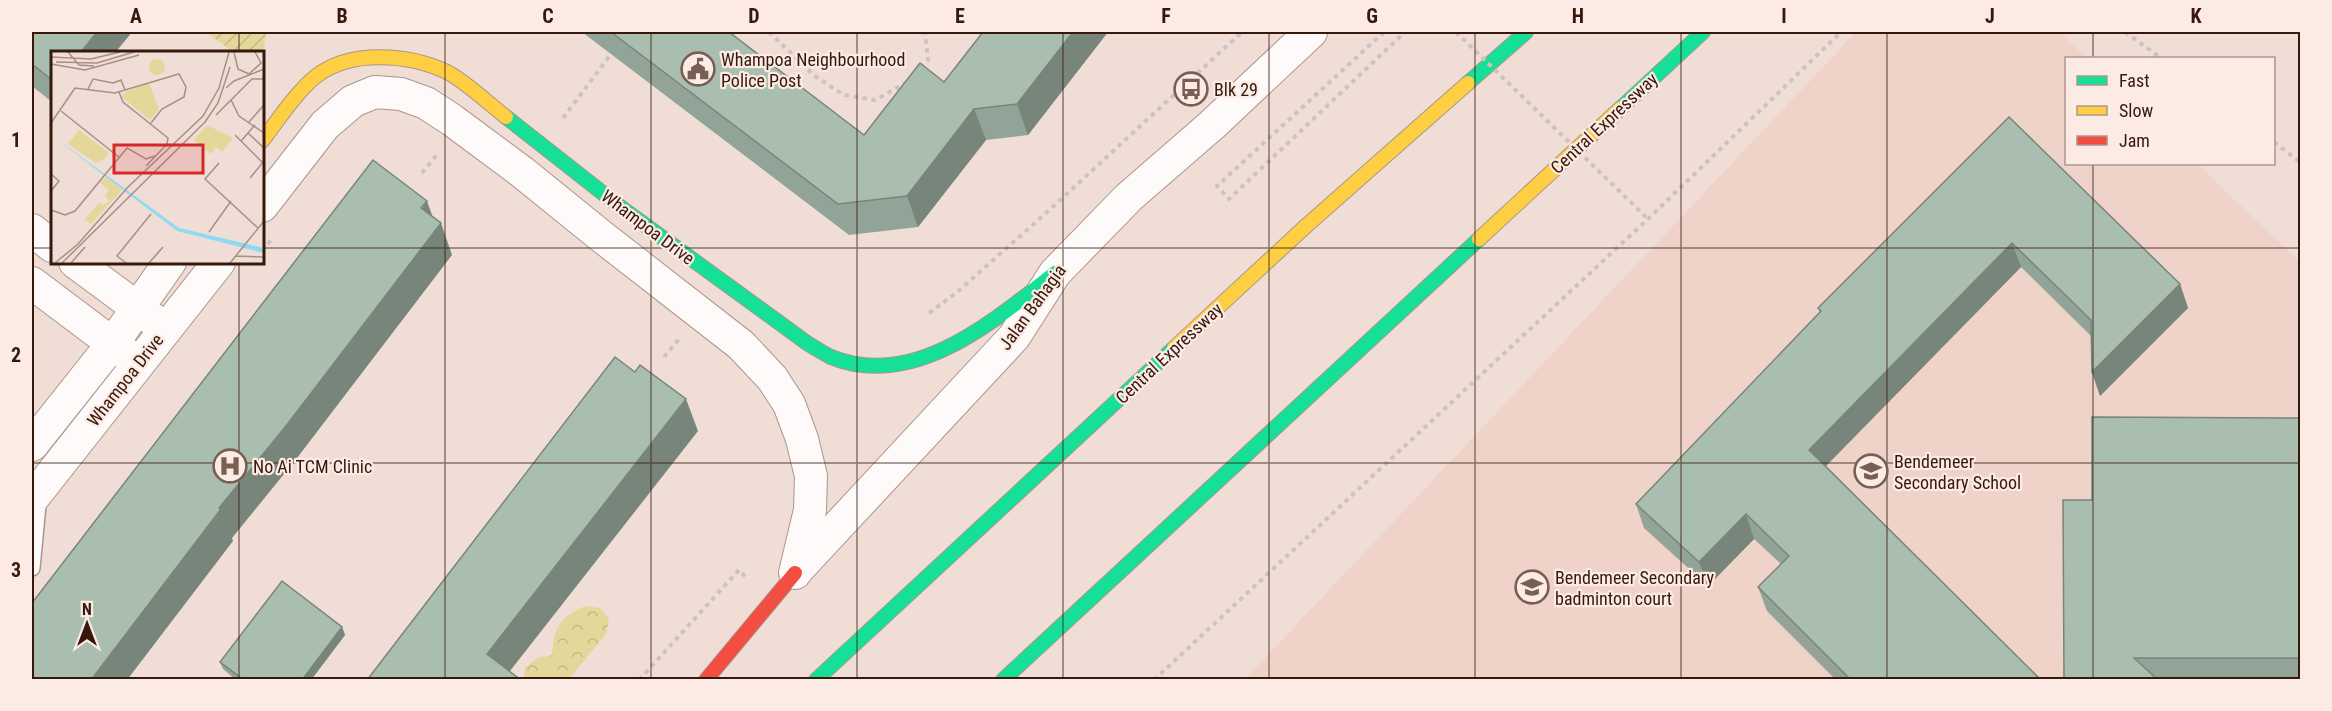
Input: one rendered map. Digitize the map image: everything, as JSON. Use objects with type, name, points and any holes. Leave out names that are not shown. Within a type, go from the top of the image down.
[{"type":"main road","name":"Central Expressway","points":[[816,680],[1306,226],[1526,32]]},
{"type":"main road","name":"Central Expressway","points":[[1003,680],[1703,32]]},
{"type":"main road","name":"Whampoa Drive","points":[[264,138],[303,88],[327,69],[357,59],[380,57],[403,58],[427,63],[449,73],[623,209],[807,343],[835,358],[864,364],[891,364],[920,359],[949,348],[1055,273]]},
{"type":"main road","points":[[706,680],[795,573]]},
{"type":"street","name":"Jalan Bahagia","points":[[795,573],[1014,337],[1055,273],[1129,197],[1212,125],[1311,32]]},
{"type":"street","name":"Whampoa Drive","points":[[269,220],[325,125],[353,100],[375,92],[401,94],[426,103],[452,120],[522,172],[741,345],[772,378],[789,404],[802,439],[811,476],[810,510],[795,573]]},
{"type":"street","points":[[32,230],[51,245]]},
{"type":"street","points":[[78,264],[165,329]]},
{"type":"street","name":"Whampoa Drive","points":[[32,445],[113,343],[169,264]]},
{"type":"street","name":"Whampoa Drive","points":[[35,494],[217,264]]},
{"type":"street","points":[[32,282],[138,362]]},
{"type":"lane","points":[[32,568],[35,494]]},
{"type":"path","points":[[769,32],[815,76],[844,95],[875,100],[912,80]]},
{"type":"path","points":[[917,73],[928,60],[926,32]]},
{"type":"path","points":[[920,320],[956,293],[1036,222],[1242,32]]},
{"type":"path","points":[[1384,32],[1217,186],[1229,199],[1405,32]]},
{"type":"path","points":[[1456,32],[1648,219]]},
{"type":"path","points":[[1154,680],[1648,219],[1841,32]]},
{"type":"path","points":[[2125,32],[2160,57]]},
{"type":"path","points":[[562,119],[617,46]]},
{"type":"path","points":[[554,112],[571,126]]},
{"type":"path","points":[[2275,143],[2301,162]]},
{"type":"path","points":[[433,145],[449,157]]},
{"type":"path","points":[[422,173],[440,151]]},
{"type":"path","points":[[264,242],[269,220]]},
{"type":"shaded area","name":"Bendemeer Secondary School","points":[[1856,32],[2059,32],[2086,57],[2065,57],[2065,165],[2198,165],[2300,262],[2300,679],[1244,680]]},
{"type":"green space","points":[[206,32],[266,32],[264,51],[232,51]]},
{"type":"green space","points":[[585,606],[600,608],[609,619],[606,634],[569,679],[524,679],[525,668],[537,658],[552,655],[556,630],[564,619]]},
{"type":"building","points":[[32,32],[97,32],[82,51],[51,51],[51,79],[32,64]]},
{"type":"building","points":[[611,32],[729,32],[864,135],[920,63],[944,82],[983,32],[1073,32],[1017,104],[974,109],[907,196],[838,204]]},
{"type":"building","points":[[2009,117],[2180,284],[2092,372],[2091,320],[2012,243],[1809,450],[2041,680],[1851,680],[1758,587],[1789,556],[1746,514],[1699,562],[1636,504],[1821,311],[1818,308]]},
{"type":"building","points":[[373,160],[427,201],[421,208],[441,223],[286,426],[219,508],[221,509],[91,680],[32,680],[32,603]]},
{"type":"building","points":[[615,357],[635,372],[640,365],[686,399],[487,654],[517,677],[516,680],[367,680]]},
{"type":"building","points":[[2092,417],[2301,418],[2301,658],[2134,658],[2158,680],[2064,680],[2063,500],[2092,500]]},
{"type":"building","points":[[282,581],[342,627],[302,680],[244,680],[220,662]]},
{"type":"traffic: fast","points":[[1468,83],[1526,32]]},
{"type":"traffic: fast","points":[[1621,108],[1703,32]]},
{"type":"traffic: fast","points":[[506,117],[623,209],[807,343],[831,357],[862,365],[893,365],[923,358],[980,329],[1055,273]]},
{"type":"traffic: fast","points":[[1003,680],[1479,239]]},
{"type":"traffic: fast","points":[[816,680],[1174,348]]},
{"type":"traffic: slow","points":[[264,138],[293,99],[315,77],[329,68],[362,58],[398,58],[447,72],[506,117]]},
{"type":"traffic: slow","points":[[1174,348],[1306,226],[1468,83]]},
{"type":"traffic: slow","points":[[1479,239],[1621,108]]},
{"type":"traffic: jam","points":[[706,680],[795,573]]},
{"type":"place","name":"Whampoa Neighbourhood Police Post","points":[[698,69]]},
{"type":"place","name":"Blk 29","points":[[1191,89]]},
{"type":"place","name":"No Ai TCM Clinic","points":[[230,466]]},
{"type":"place","name":"Bendemeer Secondary School","points":[[1871,471]]},
{"type":"place","name":"Bendemeer Secondary badminton court","points":[[1532,587]]}]
